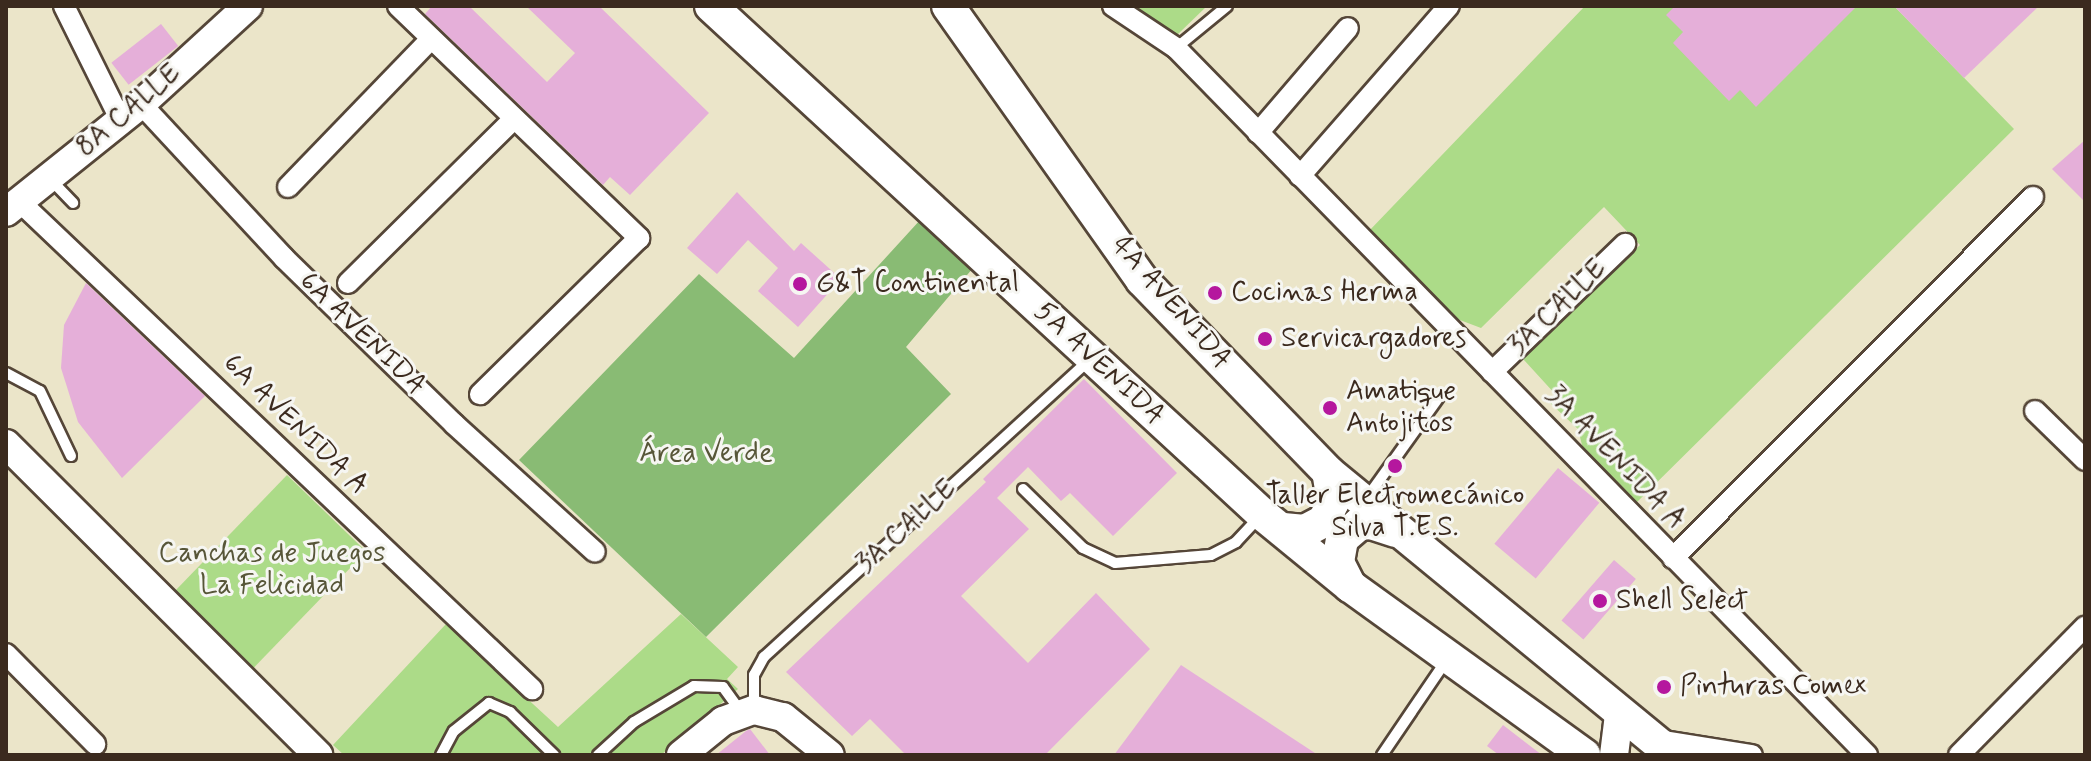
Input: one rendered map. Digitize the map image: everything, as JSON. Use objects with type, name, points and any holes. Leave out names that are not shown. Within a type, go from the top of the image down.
[{"type":"main road","name":"5A AVENIDA","points":[[711,6],[1273,522],[1350,586],[1584,755]]},
{"type":"main road","name":"4A AVENIDA","points":[[948,6],[1142,280],[1328,472],[1619,715],[1662,747]]},
{"type":"main road","name":"8A CALLE","points":[[13,207],[131,113],[236,11]]},
{"type":"main road","points":[[6,444],[306,751]]},
{"type":"main road","points":[[1273,522],[1305,531],[1324,521],[1333,502],[1328,472]]},
{"type":"main road","points":[[1350,586],[1338,562],[1349,530],[1371,523],[1398,533]]},
{"type":"main road","points":[[681,755],[747,711],[783,717],[830,755]]},
{"type":"main road","points":[[1614,755],[1619,715]]},
{"type":"street","name":"6A AVENIDA","points":[[64,6],[131,113],[454,424],[595,552]]},
{"type":"street","points":[[398,6],[639,238],[480,394]]},
{"type":"street","name":"3A AVENIDA A","points":[[1113,6],[1176,48],[1867,755]]},
{"type":"street","points":[[1300,176],[1449,6]]},
{"type":"street","points":[[1258,133],[1348,28]]},
{"type":"street","points":[[288,187],[431,39]]},
{"type":"street","points":[[348,283],[514,119]]},
{"type":"street","points":[[1673,558],[2033,197]]},
{"type":"street","name":"6A AVENIDA A","points":[[13,207],[532,689]]},
{"type":"street","name":"3A CALLE","points":[[1492,372],[1625,244]]},
{"type":"street","points":[[2035,411],[2085,460]]},
{"type":"street","points":[[1959,755],[2085,627]]},
{"type":"street","points":[[6,654],[95,744]]},
{"type":"street","points":[[1662,747],[1752,755]]},
{"type":"lane","points":[[1176,48],[1227,6]]},
{"type":"lane","points":[[50,178],[73,203]]},
{"type":"lane","name":"3A CALLE","points":[[747,711],[754,675],[764,657],[1091,358]]},
{"type":"lane","points":[[6,373],[40,391],[71,456]]},
{"type":"lane","points":[[1363,502],[1439,397]]},
{"type":"lane","points":[[1023,489],[1083,548],[1115,563],[1211,555],[1273,522]]},
{"type":"lane","points":[[1382,755],[1448,658]]},
{"type":"lane","points":[[598,755],[634,722],[694,686],[723,687],[747,711]]},
{"type":"lane","points":[[441,755],[454,731],[489,703],[510,712],[554,755]]},
{"type":"green space","points":[[1129,6],[1207,6],[1176,36]]},
{"type":"green space","points":[[1585,6],[1894,6],[2014,129],[1636,503],[1583,449],[1578,429],[1549,402],[1556,395],[1523,359],[1640,245],[1604,207],[1481,328],[1452,317],[1368,232]]},
{"type":"green space","name":"Área Verde","points":[[921,219],[973,268],[906,347],[951,394],[706,637],[519,460],[699,274],[794,358]]},
{"type":"green space","name":"Canchas de Juegos La Felicidad","points":[[287,475],[366,551],[253,669],[174,592]]},
{"type":"green space","points":[[681,614],[738,667],[727,679],[738,689],[661,755],[344,755],[333,745],[446,624],[558,727]]},
{"type":"building","points":[[432,6],[469,6],[547,82],[575,53],[526,6],[599,6],[709,113],[630,195],[610,177],[603,185],[425,14]]},
{"type":"building","points":[[1675,6],[1857,6],[1756,107],[1740,90],[1729,101],[1673,43],[1683,32],[1666,15]]},
{"type":"building","points":[[1894,6],[2039,6],[1964,78]]},
{"type":"building","points":[[161,24],[178,46],[129,85],[111,63]]},
{"type":"building","points":[[2085,140],[2085,202],[2052,169]]},
{"type":"building","points":[[737,192],[794,251],[801,243],[841,279],[798,327],[758,291],[778,268],[748,240],[717,274],[687,248]]},
{"type":"building","points":[[86,283],[205,396],[122,478],[78,422],[61,368],[64,325]]},
{"type":"building","points":[[1084,379],[1177,473],[1113,536],[1070,493],[1061,501],[1028,467],[997,498],[1029,529],[961,596],[1028,663],[1096,593],[1150,649],[1045,755],[906,755],[870,719],[852,736],[786,672],[986,482],[983,479]]},
{"type":"building","points":[[1558,468],[1599,503],[1536,579],[1494,544]]},
{"type":"building","name":"Shell Select","points":[[1614,560],[1636,579],[1583,639],[1562,620]]},
{"type":"building","points":[[1181,665],[1318,755],[1114,755]]},
{"type":"building","points":[[1503,725],[1542,755],[1499,755],[1487,746]]},
{"type":"building","points":[[750,729],[770,755],[716,755],[746,731]]},
{"type":"place","name":"G&T Continental","points":[[800,284]]},
{"type":"place","name":"Cocinas Herma","points":[[1215,293]]},
{"type":"place","name":"Servicargadores","points":[[1265,339]]},
{"type":"place","name":"Amatique Antojitos","points":[[1330,408]]},
{"type":"place","name":"Taller Electromecánico Silva T.E.S.","points":[[1395,466]]},
{"type":"place","name":"Shell Select","points":[[1600,601]]},
{"type":"place","name":"Pinturas Comex","points":[[1664,687]]}]
